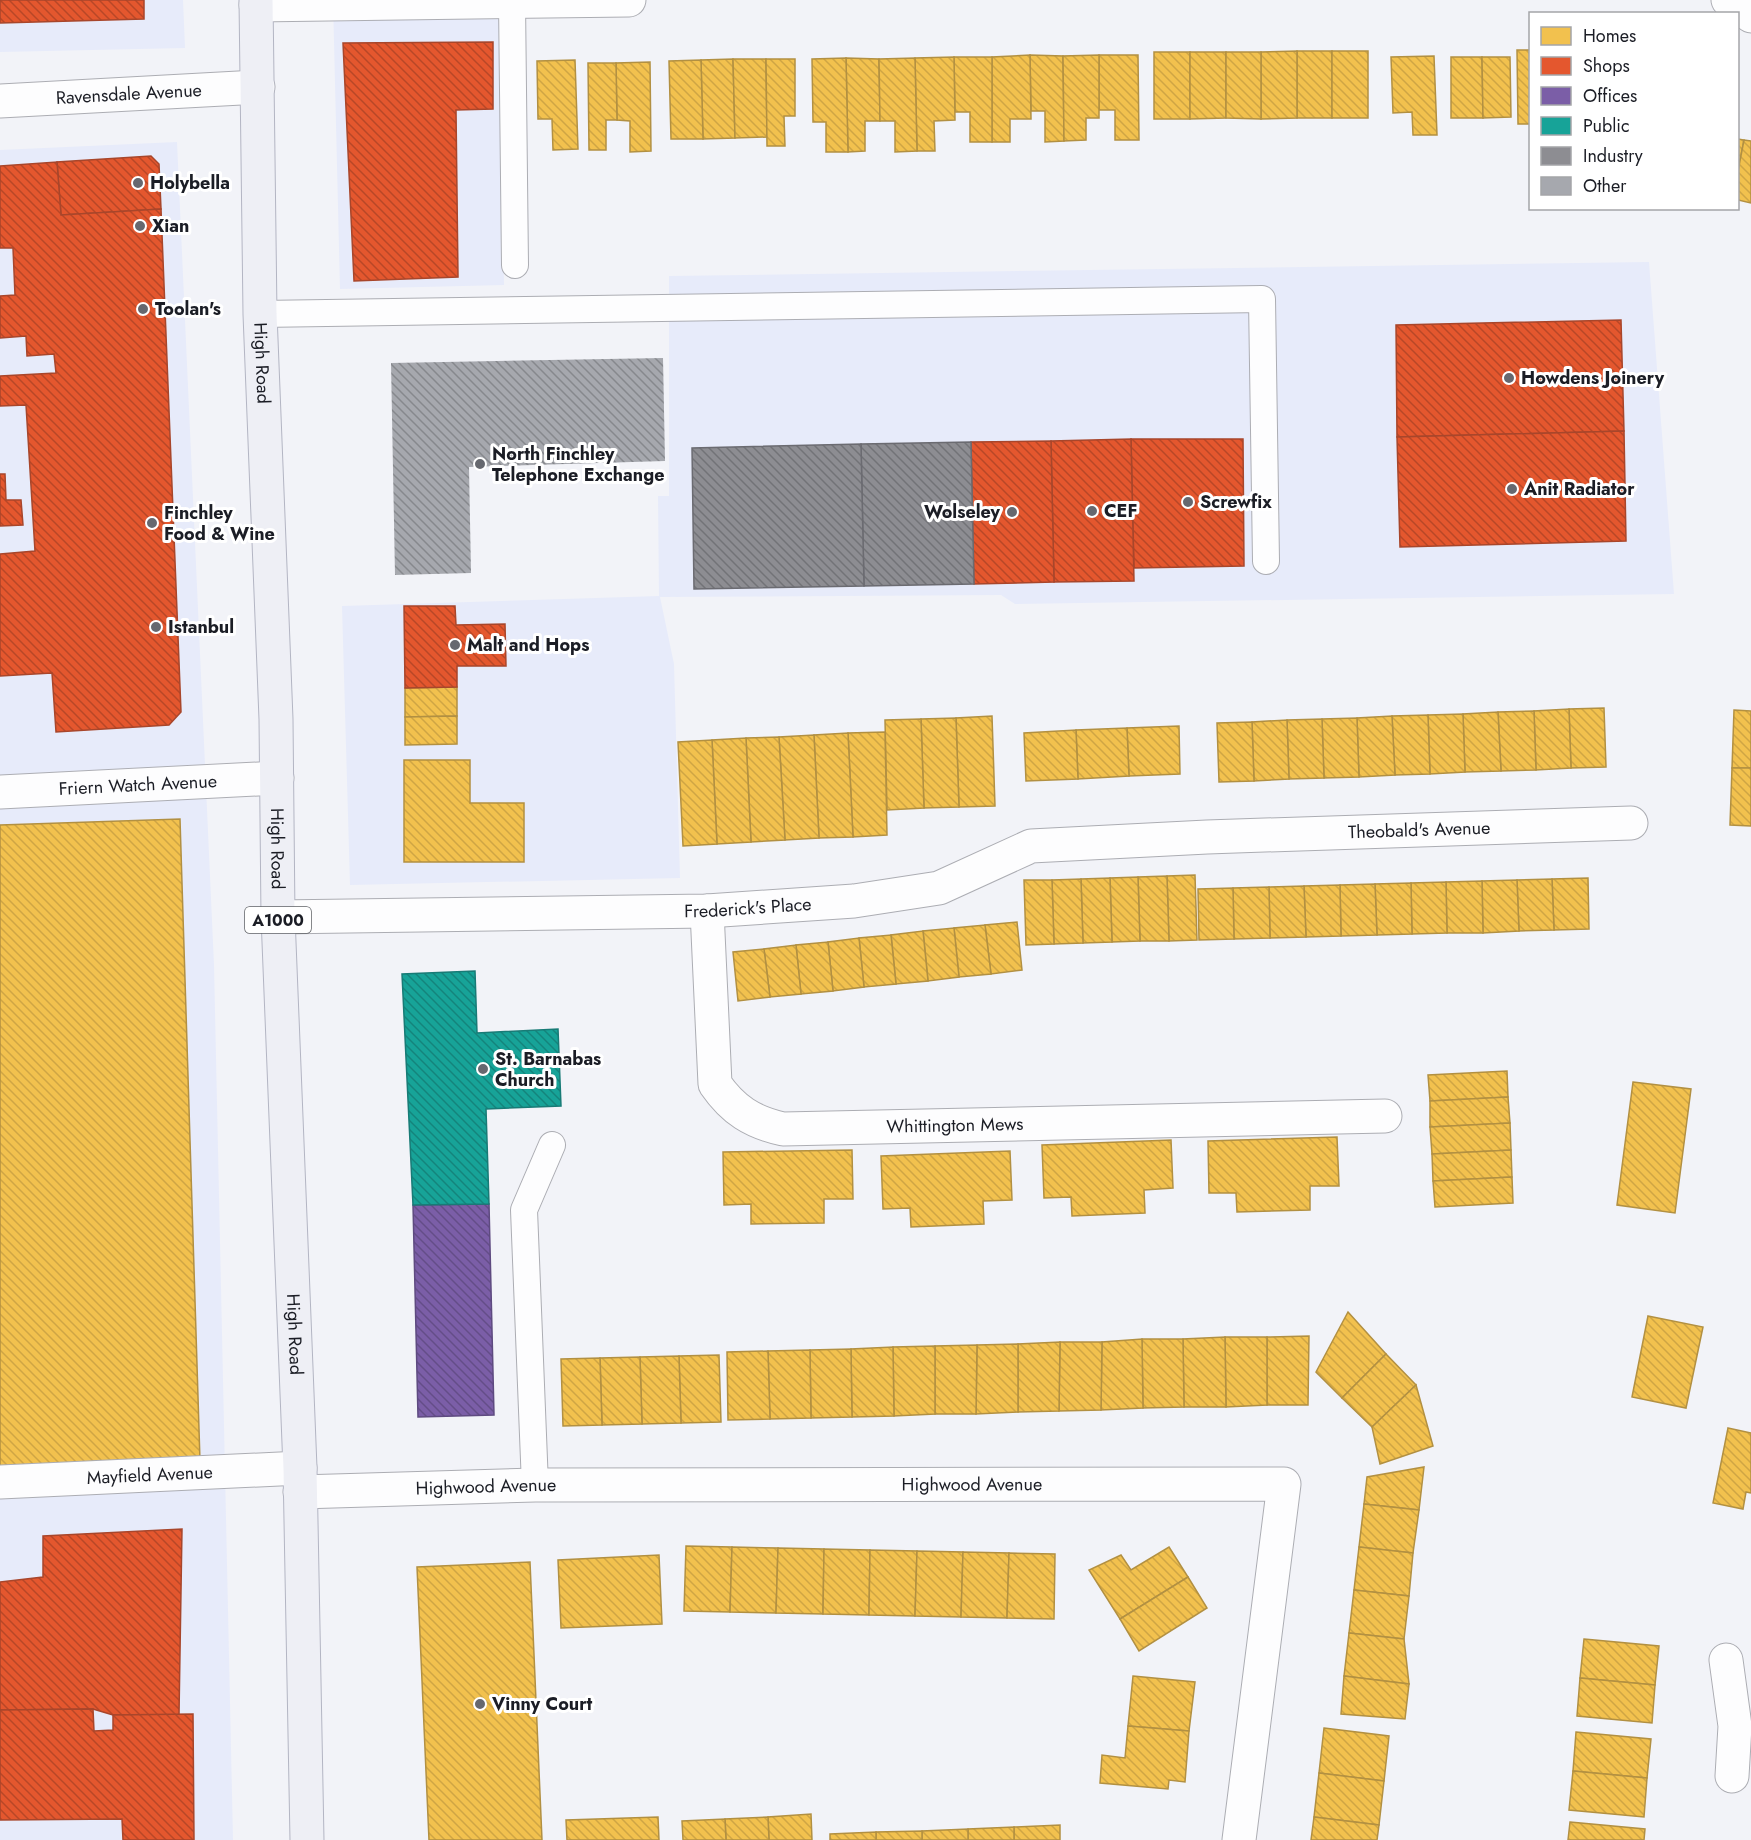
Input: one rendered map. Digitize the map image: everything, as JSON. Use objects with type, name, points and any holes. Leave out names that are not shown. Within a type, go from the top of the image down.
[{"type":"main road","name":"High Road","points":[[256,3],[260,314],[277,778],[278,917],[300,1480],[306,1840]]},
{"type":"street","points":[[256,3],[629,0]]},
{"type":"street","points":[[1728,0],[1751,16]]},
{"type":"street","name":"Ravensdale Avenue","points":[[0,101],[258,87]]},
{"type":"street","name":"Friern Watch Avenue","points":[[0,792],[277,778]]},
{"type":"street","name":"Theobald's Avenue","points":[[1207,837],[1630,823]]},
{"type":"street","name":"Frederick's Place","points":[[278,917],[707,911],[854,901],[939,888],[1031,846],[1207,837]]},
{"type":"street","name":"Whittington Mews","points":[[707,911],[715,1084],[728,1103],[756,1122],[783,1129],[1385,1116]]},
{"type":"street","name":"Mayfield Avenue","points":[[0,1482],[300,1480]]},
{"type":"street","name":"Highwood Avenue","points":[[300,1480],[535,1485],[1284,1484],[1239,1840]]},
{"type":"street","points":[[1726,1660],[1743,1727],[1732,1776]]},
{"type":"lane","points":[[512,2],[515,265]]},
{"type":"lane","points":[[260,314],[1262,299],[1266,561]]},
{"type":"lane","points":[[535,1485],[524,1210],[552,1145]]},
{"type":"shaded area","points":[[0,0],[183,0],[185,48],[0,52]]},
{"type":"shaded area","points":[[333,0],[506,0],[501,42],[504,285],[340,289]]},
{"type":"shaded area","points":[[177,142],[214,965],[233,1840],[0,1840],[0,150]]},
{"type":"shaded area","points":[[1649,262],[1674,594],[1015,604],[1001,595],[660,597],[674,664],[680,878],[350,885],[342,606],[659,596],[658,496],[669,496],[669,276]]},
{"type":"building: Homes","points":[[1517,50],[1529,50],[1529,124],[1518,124]]},
{"type":"building: Homes","points":[[1297,51],[1332,51],[1332,118],[1297,118]]},
{"type":"building: Homes","points":[[1297,51],[1297,118],[1261,119],[1261,52]]},
{"type":"building: Homes","points":[[1332,51],[1368,51],[1368,118],[1332,118]]},
{"type":"building: Homes","points":[[1154,52],[1190,52],[1190,119],[1154,119]]},
{"type":"building: Homes","points":[[1190,52],[1226,52],[1226,118],[1190,119]]},
{"type":"building: Homes","points":[[1226,52],[1261,52],[1261,119],[1226,118]]},
{"type":"building: Homes","points":[[1030,55],[1063,56],[1064,141],[1045,142],[1045,111],[1031,111]]},
{"type":"building: Homes","points":[[1030,55],[1031,119],[1010,119],[1010,142],[992,142],[992,57]]},
{"type":"building: Homes","points":[[1099,55],[1138,55],[1139,140],[1115,140],[1115,110],[1099,110]]},
{"type":"building: Homes","points":[[1099,55],[1099,118],[1086,118],[1086,140],[1064,141],[1063,56]]},
{"type":"building: Homes","points":[[1434,56],[1437,135],[1413,135],[1412,112],[1393,113],[1391,57]]},
{"type":"building: Homes","points":[[954,57],[992,57],[992,142],[970,142],[970,112],[955,112]]},
{"type":"building: Homes","points":[[954,57],[955,120],[934,121],[935,151],[917,151],[915,58]]},
{"type":"building: Homes","points":[[1451,57],[1482,57],[1483,118],[1451,118]]},
{"type":"building: Homes","points":[[1482,57],[1510,57],[1511,117],[1483,118]]},
{"type":"building: Homes","points":[[846,58],[879,59],[880,121],[865,121],[865,151],[848,152]]},
{"type":"building: Homes","points":[[846,58],[848,152],[826,152],[826,122],[813,122],[812,59]]},
{"type":"building: Homes","points":[[915,58],[917,151],[895,152],[895,121],[880,121],[879,59]]},
{"type":"building: Homes","points":[[733,59],[735,138],[703,139],[701,60]]},
{"type":"building: Homes","points":[[733,59],[766,59],[767,137],[735,138]]},
{"type":"building: Homes","points":[[766,59],[795,59],[795,116],[784,116],[785,146],[767,146]]},
{"type":"building: Homes","points":[[575,60],[578,149],[553,150],[552,119],[538,119],[537,61]]},
{"type":"building: Homes","points":[[701,60],[703,139],[671,139],[669,61]]},
{"type":"building: Homes","points":[[650,62],[651,151],[630,152],[630,121],[617,120],[616,63]]},
{"type":"building: Homes","points":[[588,63],[616,63],[617,120],[606,120],[606,150],[589,150]]},
{"type":"building: Homes","points":[[1739,139],[1744,140],[1739,166]]},
{"type":"building: Homes","points":[[1744,140],[1751,141],[1751,203],[1739,200],[1739,166]]},
{"type":"building: Homes","points":[[457,687],[457,716],[405,717],[405,688]]},
{"type":"building: Homes","points":[[1604,708],[1606,767],[1571,768],[1569,709]]},
{"type":"building: Homes","points":[[1569,709],[1571,768],[1536,770],[1534,711]]},
{"type":"building: Homes","points":[[1734,710],[1751,711],[1751,768],[1732,768]]},
{"type":"building: Homes","points":[[1534,711],[1536,770],[1501,771],[1498,712]]},
{"type":"building: Homes","points":[[1498,712],[1501,771],[1465,772],[1463,714]]},
{"type":"building: Homes","points":[[1463,714],[1465,772],[1430,774],[1428,715]]},
{"type":"building: Homes","points":[[1428,715],[1430,774],[1395,775],[1392,716]]},
{"type":"building: Homes","points":[[457,716],[457,744],[405,745],[405,717]]},
{"type":"building: Homes","points":[[992,716],[995,806],[959,807],[956,718]]},
{"type":"building: Homes","points":[[1392,716],[1395,775],[1359,777],[1357,718]]},
{"type":"building: Homes","points":[[956,718],[959,807],[924,808],[921,719]]},
{"type":"building: Homes","points":[[1357,718],[1359,777],[1324,778],[1322,719]]},
{"type":"building: Homes","points":[[921,719],[924,808],[887,810],[885,720]]},
{"type":"building: Homes","points":[[1322,719],[1324,778],[1289,779],[1287,720]]},
{"type":"building: Homes","points":[[1287,720],[1289,779],[1254,781],[1252,722]]},
{"type":"building: Homes","points":[[1252,722],[1254,781],[1219,782],[1217,723]]},
{"type":"building: Homes","points":[[1179,726],[1180,774],[1129,776],[1127,728]]},
{"type":"building: Homes","points":[[1127,728],[1129,776],[1078,779],[1076,730]]},
{"type":"building: Homes","points":[[1076,730],[1078,779],[1026,781],[1024,733]]},
{"type":"building: Homes","points":[[885,732],[887,835],[853,837],[848,733]]},
{"type":"building: Homes","points":[[848,733],[853,837],[819,838],[814,735]]},
{"type":"building: Homes","points":[[814,735],[819,838],[785,840],[779,737]]},
{"type":"building: Homes","points":[[779,737],[785,840],[751,842],[746,738]]},
{"type":"building: Homes","points":[[746,738],[751,842],[717,844],[712,740]]},
{"type":"building: Homes","points":[[712,740],[717,844],[683,846],[678,742]]},
{"type":"building: Homes","points":[[404,760],[470,760],[470,803],[524,803],[524,862],[404,862]]},
{"type":"building: Homes","points":[[1732,768],[1751,768],[1751,826],[1730,825]]},
{"type":"building: Homes","points":[[180,819],[200,1461],[0,1467],[0,825]]},
{"type":"building: Homes","points":[[1195,875],[1197,940],[1169,941],[1167,876]]},
{"type":"building: Homes","points":[[1167,876],[1169,941],[1140,941],[1138,877]]},
{"type":"building: Homes","points":[[1138,877],[1140,941],[1112,942],[1110,878]]},
{"type":"building: Homes","points":[[1110,878],[1112,942],[1083,943],[1081,879]]},
{"type":"building: Homes","points":[[1588,878],[1589,929],[1554,930],[1552,879]]},
{"type":"building: Homes","points":[[1081,879],[1083,943],[1054,944],[1052,880]]},
{"type":"building: Homes","points":[[1552,879],[1554,930],[1519,931],[1517,880]]},
{"type":"building: Homes","points":[[1024,880],[1052,880],[1054,944],[1026,945]]},
{"type":"building: Homes","points":[[1517,880],[1519,931],[1483,933],[1482,881]]},
{"type":"building: Homes","points":[[1482,881],[1483,933],[1447,933],[1446,882]]},
{"type":"building: Homes","points":[[1446,882],[1447,933],[1412,934],[1411,883]]},
{"type":"building: Homes","points":[[1411,883],[1412,934],[1377,935],[1375,884]]},
{"type":"building: Homes","points":[[1375,884],[1377,935],[1341,936],[1340,885]]},
{"type":"building: Homes","points":[[1340,885],[1341,936],[1306,937],[1304,886]]},
{"type":"building: Homes","points":[[1304,886],[1306,937],[1270,938],[1269,887]]},
{"type":"building: Homes","points":[[1269,887],[1270,938],[1234,939],[1233,888]]},
{"type":"building: Homes","points":[[1233,888],[1234,939],[1199,940],[1198,889]]},
{"type":"building: Homes","points":[[1017,922],[1022,970],[991,974],[985,925]]},
{"type":"building: Homes","points":[[985,925],[991,974],[959,977],[954,928]]},
{"type":"building: Homes","points":[[954,928],[959,977],[928,981],[923,931]]},
{"type":"building: Homes","points":[[923,931],[928,981],[896,984],[891,935]]},
{"type":"building: Homes","points":[[891,935],[896,984],[864,987],[859,938]]},
{"type":"building: Homes","points":[[859,938],[864,987],[833,991],[828,942]]},
{"type":"building: Homes","points":[[828,942],[833,991],[801,994],[796,945]]},
{"type":"building: Homes","points":[[796,945],[801,994],[770,997],[764,949]]},
{"type":"building: Homes","points":[[764,949],[770,997],[738,1001],[733,952]]},
{"type":"building: Homes","points":[[1507,1071],[1508,1097],[1430,1101],[1428,1075]]},
{"type":"building: Homes","points":[[1633,1082],[1691,1089],[1675,1213],[1617,1205]]},
{"type":"building: Homes","points":[[1508,1097],[1510,1123],[1430,1127],[1430,1101]]},
{"type":"building: Homes","points":[[1510,1123],[1511,1150],[1432,1154],[1430,1127]]},
{"type":"building: Homes","points":[[1337,1137],[1339,1186],[1310,1186],[1310,1210],[1237,1212],[1236,1193],[1209,1193],[1208,1141]]},
{"type":"building: Homes","points":[[1171,1140],[1173,1188],[1144,1190],[1145,1213],[1072,1216],[1071,1197],[1044,1198],[1042,1145]]},
{"type":"building: Homes","points":[[852,1150],[853,1199],[824,1199],[824,1223],[751,1224],[751,1204],[724,1205],[723,1152]]},
{"type":"building: Homes","points":[[1511,1150],[1512,1177],[1433,1181],[1432,1154]]},
{"type":"building: Homes","points":[[1010,1151],[1012,1200],[983,1201],[984,1224],[911,1227],[910,1208],[883,1209],[881,1156]]},
{"type":"building: Homes","points":[[1512,1177],[1513,1203],[1435,1207],[1433,1181]]},
{"type":"building: Homes","points":[[1348,1312],[1386,1354],[1342,1398],[1316,1372]]},
{"type":"building: Homes","points":[[1648,1316],[1703,1327],[1686,1408],[1632,1397]]},
{"type":"building: Homes","points":[[1309,1336],[1308,1405],[1267,1405],[1267,1337]]},
{"type":"building: Homes","points":[[1225,1337],[1267,1337],[1267,1405],[1226,1407]]},
{"type":"building: Homes","points":[[1225,1337],[1226,1407],[1184,1407],[1183,1339]]},
{"type":"building: Homes","points":[[1142,1339],[1183,1339],[1184,1407],[1143,1408]]},
{"type":"building: Homes","points":[[1142,1339],[1143,1408],[1101,1410],[1102,1342]]},
{"type":"building: Homes","points":[[1060,1342],[1102,1342],[1101,1410],[1059,1411]]},
{"type":"building: Homes","points":[[1060,1342],[1059,1411],[1018,1412],[1018,1344]]},
{"type":"building: Homes","points":[[1018,1344],[1018,1412],[976,1414],[977,1345]]},
{"type":"building: Homes","points":[[977,1345],[976,1414],[935,1414],[935,1346]]},
{"type":"building: Homes","points":[[935,1346],[935,1414],[894,1416],[893,1347]]},
{"type":"building: Homes","points":[[893,1347],[894,1416],[852,1417],[851,1349]]},
{"type":"building: Homes","points":[[851,1349],[852,1417],[811,1418],[810,1350]]},
{"type":"building: Homes","points":[[810,1350],[811,1418],[770,1419],[768,1351]]},
{"type":"building: Homes","points":[[768,1351],[770,1419],[728,1420],[727,1352]]},
{"type":"building: Homes","points":[[1386,1354],[1416,1385],[1372,1427],[1342,1398]]},
{"type":"building: Homes","points":[[719,1355],[721,1422],[681,1423],[679,1356]]},
{"type":"building: Homes","points":[[679,1356],[681,1423],[642,1424],[640,1357]]},
{"type":"building: Homes","points":[[640,1357],[642,1424],[602,1425],[600,1358]]},
{"type":"building: Homes","points":[[600,1358],[602,1425],[563,1426],[561,1359]]},
{"type":"building: Homes","points":[[1416,1385],[1433,1446],[1380,1464],[1372,1427]]},
{"type":"building: Homes","points":[[1728,1428],[1751,1433],[1751,1493],[1746,1492],[1743,1509],[1713,1503]]},
{"type":"building: Homes","points":[[1424,1467],[1419,1510],[1364,1504],[1367,1477]]},
{"type":"building: Homes","points":[[1364,1504],[1419,1510],[1413,1553],[1359,1547]]},
{"type":"building: Homes","points":[[686,1546],[732,1547],[730,1612],[684,1611]]},
{"type":"building: Homes","points":[[732,1547],[778,1548],[776,1613],[730,1612]]},
{"type":"building: Homes","points":[[1169,1547],[1188,1577],[1120,1619],[1089,1570],[1121,1555],[1131,1570]]},
{"type":"building: Homes","points":[[1359,1547],[1413,1553],[1409,1596],[1354,1590]]},
{"type":"building: Homes","points":[[778,1548],[824,1549],[823,1614],[776,1613]]},
{"type":"building: Homes","points":[[824,1549],[870,1550],[869,1615],[823,1614]]},
{"type":"building: Homes","points":[[870,1550],[917,1551],[915,1616],[869,1615]]},
{"type":"building: Homes","points":[[917,1551],[963,1552],[961,1617],[915,1616]]},
{"type":"building: Homes","points":[[963,1552],[1009,1553],[1007,1618],[961,1617]]},
{"type":"building: Homes","points":[[1009,1553],[1055,1554],[1054,1619],[1007,1618]]},
{"type":"building: Homes","points":[[659,1555],[662,1624],[561,1628],[558,1560]]},
{"type":"building: Homes","name":"Vinny Court","points":[[530,1562],[542,1840],[429,1840],[417,1567]]},
{"type":"building: Homes","points":[[1188,1577],[1207,1608],[1139,1651],[1120,1619]]},
{"type":"building: Homes","points":[[1354,1590],[1409,1596],[1404,1639],[1349,1633]]},
{"type":"building: Homes","points":[[1349,1633],[1404,1639],[1409,1684],[1344,1676]]},
{"type":"building: Homes","points":[[1584,1639],[1659,1646],[1655,1685],[1580,1678]]},
{"type":"building: Homes","points":[[1133,1676],[1195,1682],[1189,1731],[1128,1726]]},
{"type":"building: Homes","points":[[1344,1676],[1409,1684],[1405,1719],[1341,1714]]},
{"type":"building: Homes","points":[[1580,1678],[1655,1685],[1652,1723],[1577,1716]]},
{"type":"building: Homes","points":[[1128,1726],[1189,1731],[1185,1782],[1169,1780],[1168,1789],[1100,1783],[1102,1755],[1125,1758]]},
{"type":"building: Homes","points":[[1324,1728],[1389,1736],[1384,1781],[1319,1773]]},
{"type":"building: Homes","points":[[1576,1732],[1651,1739],[1647,1778],[1573,1771]]},
{"type":"building: Homes","points":[[1573,1771],[1647,1778],[1644,1817],[1569,1810]]},
{"type":"building: Homes","points":[[1319,1773],[1384,1781],[1379,1825],[1314,1817]]},
{"type":"building: Homes","points":[[811,1814],[812,1840],[769,1840],[768,1817]]},
{"type":"building: Homes","points":[[658,1817],[659,1840],[567,1840],[566,1820]]},
{"type":"building: Homes","points":[[768,1817],[769,1840],[726,1840],[725,1819]]},
{"type":"building: Homes","points":[[1314,1817],[1379,1825],[1377,1840],[1311,1840]]},
{"type":"building: Homes","points":[[725,1819],[726,1840],[683,1840],[682,1821]]},
{"type":"building: Homes","points":[[1570,1822],[1645,1829],[1644,1840],[1568,1840]]},
{"type":"building: Homes","points":[[1060,1825],[1060,1840],[1014,1840],[1014,1827]]},
{"type":"building: Homes","points":[[1014,1827],[1014,1840],[968,1840],[968,1829]]},
{"type":"building: Homes","points":[[968,1829],[968,1840],[922,1840],[922,1831]]},
{"type":"building: Homes","points":[[922,1831],[922,1840],[876,1840],[876,1832]]},
{"type":"building: Homes","points":[[876,1832],[876,1840],[830,1840],[830,1834]]},
{"type":"building: Shops","points":[[0,0],[144,0],[144,19],[0,23]]},
{"type":"building: Shops","points":[[493,42],[493,109],[456,110],[458,277],[354,281],[343,43]]},
{"type":"building: Shops","points":[[151,156],[159,164],[161,209],[61,215],[57,162]]},
{"type":"building: Shops","points":[[57,162],[61,215],[161,209],[181,712],[169,725],[56,732],[52,673],[0,676],[0,554],[35,551],[26,405],[0,406],[0,376],[56,373],[54,354],[27,356],[26,336],[0,338],[0,296],[15,295],[13,248],[0,248],[0,166]]},
{"type":"building: Shops","name":"Howdens Joinery","points":[[1621,320],[1624,431],[1397,437],[1396,325]]},
{"type":"building: Shops","name":"Anit Radiator","points":[[1624,431],[1626,541],[1400,547],[1397,437]]},
{"type":"building: Shops","name":"Screwfix","points":[[1131,439],[1243,439],[1244,566],[1134,568]]},
{"type":"building: Shops","name":"CEF","points":[[1131,439],[1134,581],[1054,582],[1051,441]]},
{"type":"building: Shops","name":"Wolseley","points":[[1051,441],[1054,582],[974,584],[971,442]]},
{"type":"building: Shops","points":[[0,474],[5,474],[6,500],[21,500],[23,525],[0,526]]},
{"type":"building: Shops","name":"Malt and Hops","points":[[404,606],[455,606],[456,625],[505,624],[506,666],[457,666],[457,687],[405,688]]},
{"type":"building: Shops","points":[[182,1529],[179,1715],[113,1715],[93,1709],[0,1710],[0,1582],[43,1577],[43,1536]]},
{"type":"building: Shops","points":[[93,1709],[94,1731],[113,1730],[113,1715],[193,1714],[194,1840],[123,1840],[122,1819],[0,1820],[0,1710]]},
{"type":"building: Offices","points":[[489,1204],[494,1415],[418,1417],[413,1205]]},
{"type":"building: Public","name":"St. Barnabas Church","points":[[475,971],[477,1033],[558,1029],[561,1106],[486,1109],[489,1204],[413,1205],[402,974]]},
{"type":"building: Industry","points":[[971,442],[974,584],[864,586],[861,444]]},
{"type":"building: Industry","points":[[861,444],[864,586],[694,589],[692,448]]},
{"type":"building: Other","name":"North Finchley Telephone Exchange","points":[[663,358],[665,461],[469,467],[471,573],[395,575],[391,363]]},
{"type":"place","name":"Holybella","points":[[138,183]]},
{"type":"place","name":"Xian","points":[[140,226]]},
{"type":"place","name":"Toolan's","points":[[143,309]]},
{"type":"place","name":"Howdens Joinery","points":[[1509,378]]},
{"type":"place","name":"North Finchley Telephone Exchange","points":[[480,464]]},
{"type":"place","name":"Anit Radiator","points":[[1512,489]]},
{"type":"place","name":"Screwfix","points":[[1188,502]]},
{"type":"place","name":"CEF","points":[[1092,511]]},
{"type":"place","name":"Wolseley","points":[[1012,512]]},
{"type":"place","name":"Finchley Food & Wine","points":[[152,523]]},
{"type":"place","name":"Istanbul","points":[[156,627]]},
{"type":"place","name":"Malt and Hops","points":[[455,645]]},
{"type":"place","name":"St. Barnabas Church","points":[[483,1069]]},
{"type":"place","name":"Vinny Court","points":[[480,1704]]}]
